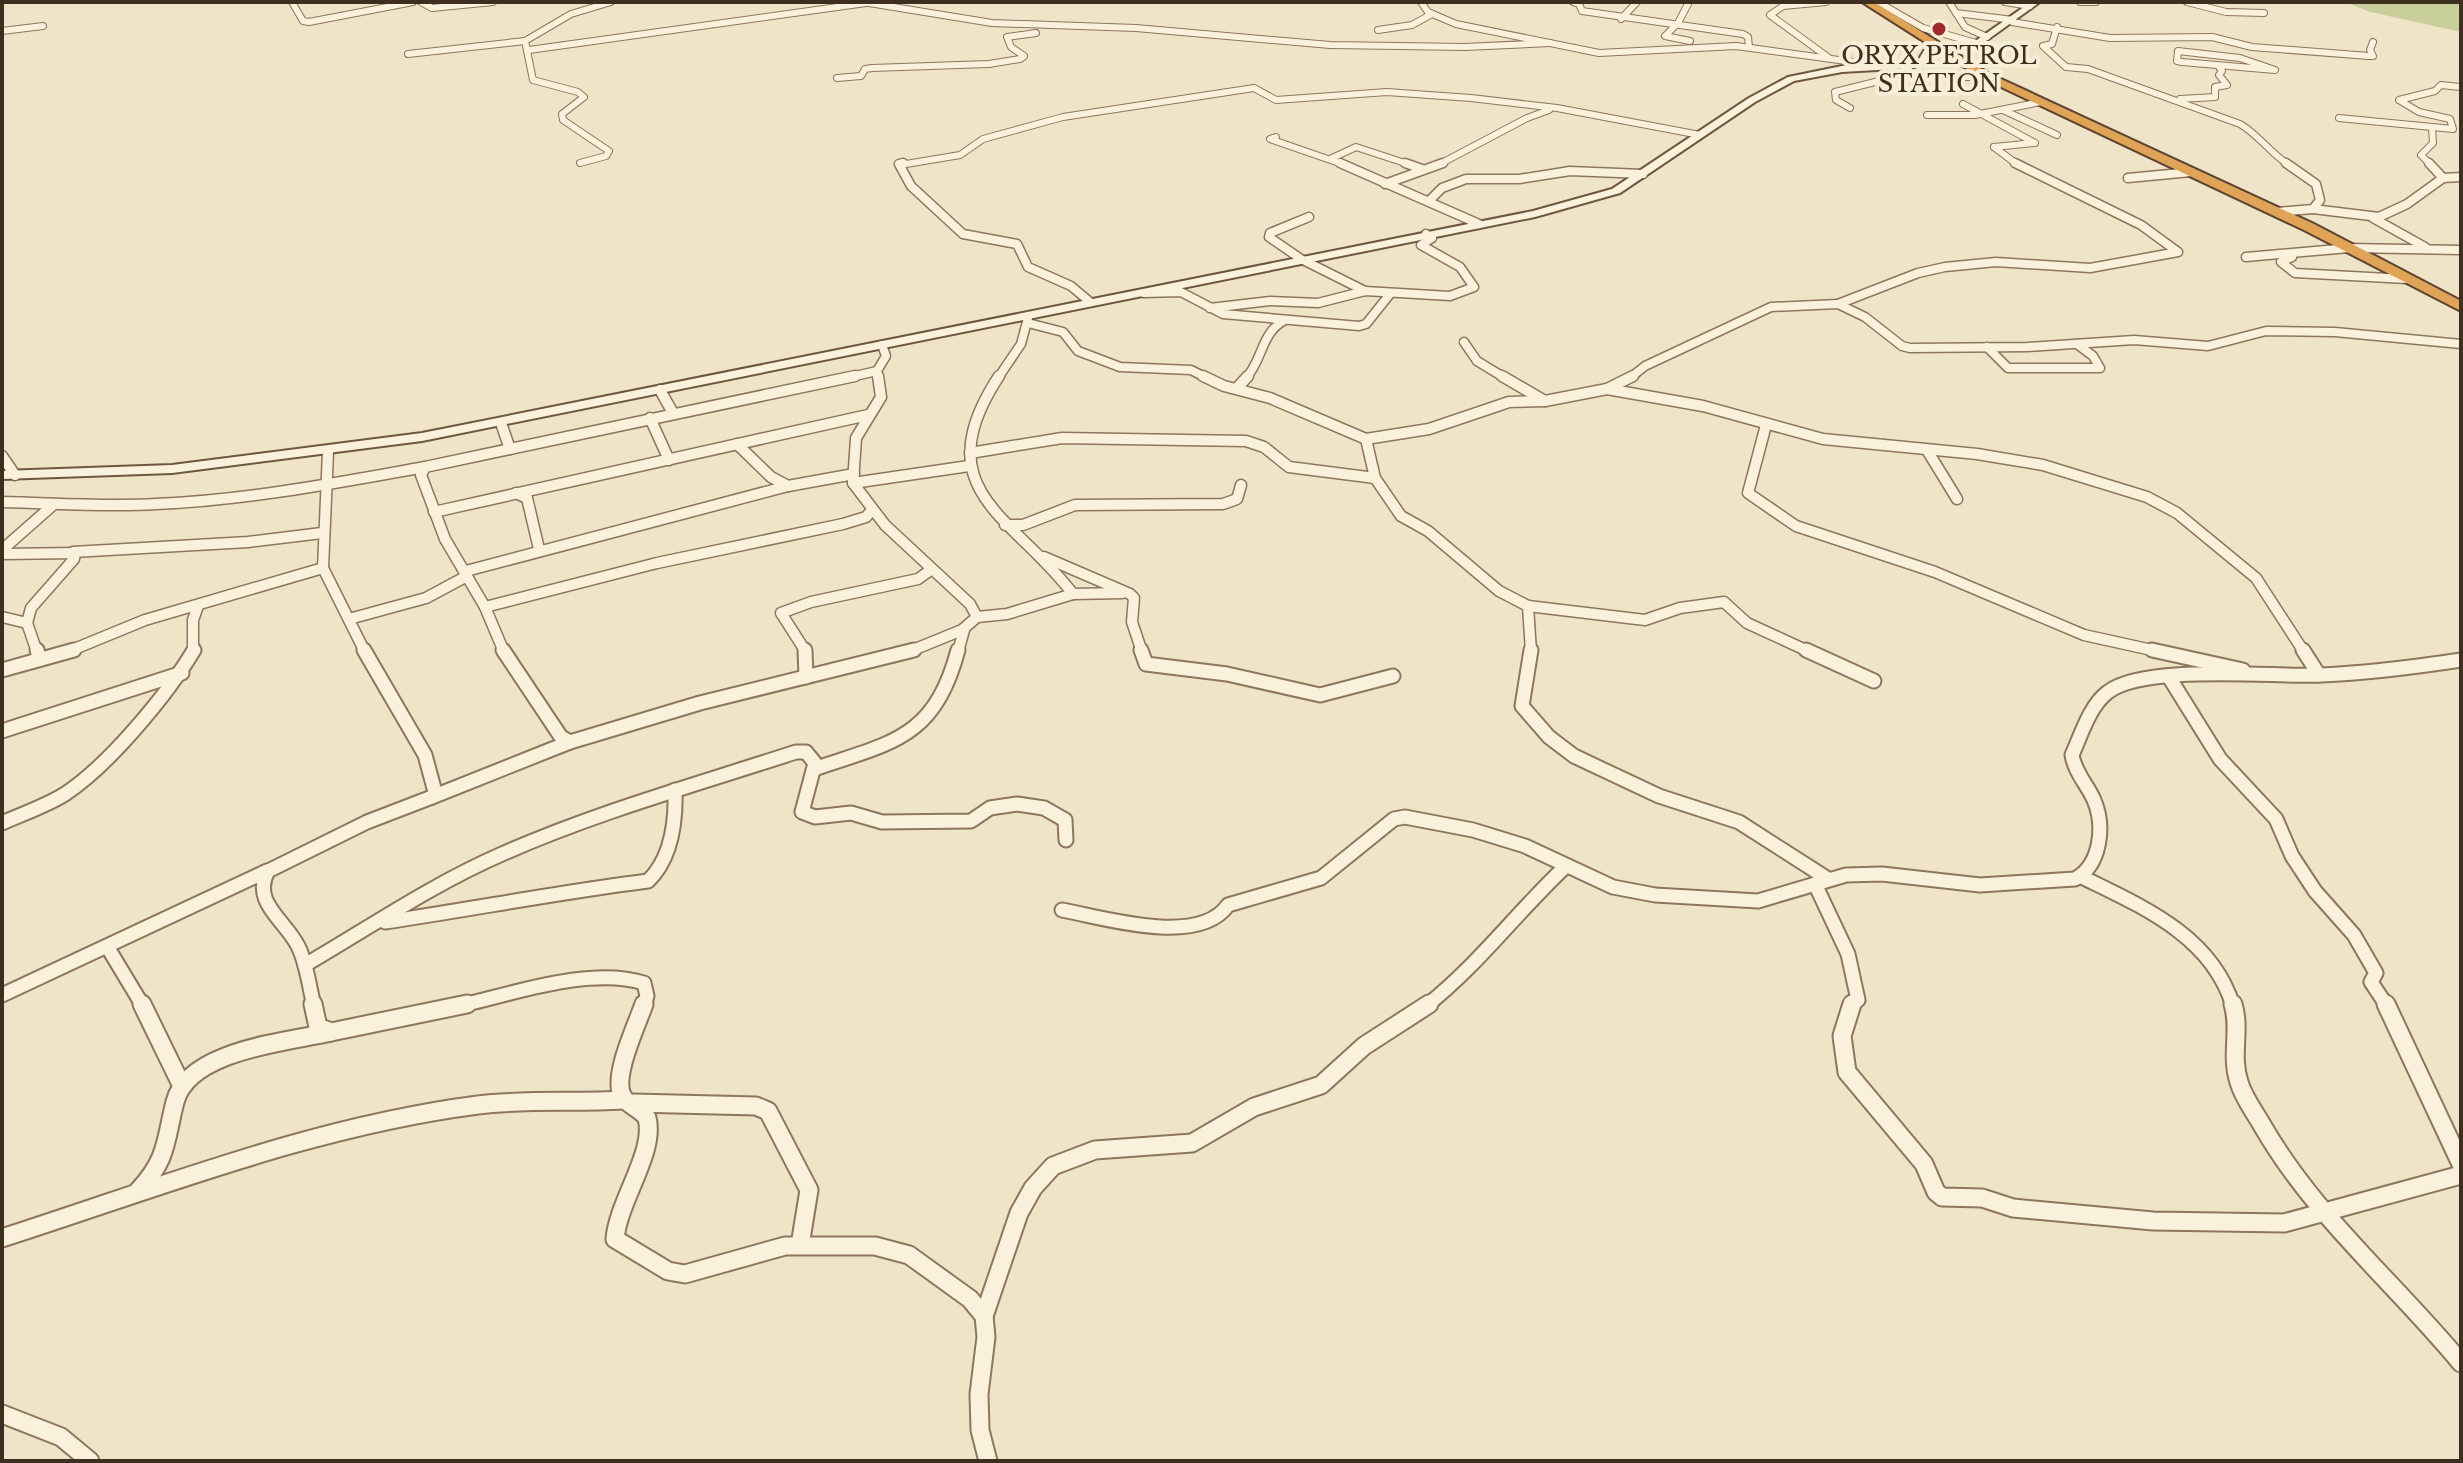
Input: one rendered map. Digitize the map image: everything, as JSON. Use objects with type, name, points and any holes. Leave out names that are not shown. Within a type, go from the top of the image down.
[{"type":"highway","points":[[1867,2],[1989,77],[2277,212],[2461,307]]},
{"type":"main road","points":[[8,475],[172,469],[328,452],[501,423],[882,345],[1028,319],[1090,302],[1600,197],[1643,174],[1752,100],[1800,76],[1912,65],[1922,61],[1928,51],[1976,43],[2013,21],[2033,4]]},
{"type":"street","points":[[292,2],[303,21],[309,22],[413,2]]},
{"type":"street","points":[[421,2],[432,8],[493,2]]},
{"type":"street","points":[[408,54],[525,41],[571,14],[611,2]]},
{"type":"street","points":[[529,50],[627,40],[749,22],[782,11],[864,2],[992,23],[1082,26],[1346,46],[1550,43]]},
{"type":"street","points":[[1421,2],[1432,14],[1483,31],[1620,54],[1722,46]]},
{"type":"street","points":[[1573,2],[1579,4],[1582,11],[1621,19],[1743,34],[1748,37],[1749,47]]},
{"type":"street","points":[[1621,19],[1637,2]]},
{"type":"street","points":[[1683,2],[1689,2]]},
{"type":"street","points":[[1689,2],[1667,38],[1883,66]]},
{"type":"street","points":[[1826,2],[1783,6],[1770,15],[1778,25],[1816,46],[1829,58]]},
{"type":"street","points":[[1878,2],[1923,28],[1976,43]]},
{"type":"street","points":[[1949,2],[1965,27],[1987,37]]},
{"type":"street","points":[[2005,2],[2033,4]]},
{"type":"street","points":[[2080,2],[2096,2]]},
{"type":"street","points":[[2187,2],[2226,12],[2264,13]]},
{"type":"street","points":[[564,9],[571,14]]},
{"type":"street","points":[[1956,13],[2110,38],[2207,37],[2244,46],[2369,56],[2373,56],[2370,50],[2373,42]]},
{"type":"street","points":[[1378,30],[1412,25],[1432,14]]},
{"type":"street","points":[[2,31],[43,26]]},
{"type":"street","points":[[837,78],[861,76],[868,68],[989,64],[1023,58],[1009,45],[1008,36],[1082,26]]},
{"type":"street","points":[[2057,27],[2052,44],[2043,46],[2066,67],[2088,69],[2123,84],[2178,99],[2256,133],[2272,154],[2316,184],[2320,200],[2313,209]]},
{"type":"street","points":[[525,41],[529,50],[528,68],[533,80],[578,92],[584,97],[562,114],[563,120],[609,151],[606,156],[580,163]]},
{"type":"street","points":[[2175,52],[2237,57],[2275,70],[2219,67],[2177,61],[2175,52]]},
{"type":"street","points":[[1891,78],[1912,65]]},
{"type":"street","points":[[2178,99],[2215,97],[2215,87],[2227,85],[2219,75],[2222,71],[2219,67]]},
{"type":"street","points":[[1850,108],[1836,100],[1835,92],[1891,78],[1941,74],[1989,77]]},
{"type":"street","points":[[2432,132],[2453,129],[2450,119],[2425,114],[2399,100],[2435,91],[2441,85],[2460,87]]},
{"type":"street","points":[[1090,302],[1066,283],[1028,267],[1017,244],[963,234],[911,186],[899,164],[960,155],[983,139],[1063,117],[1254,88],[1276,100],[1387,92],[1561,109],[1700,135]]},
{"type":"street","points":[[1927,115],[1983,114],[2041,102]]},
{"type":"street","points":[[1073,594],[989,508],[971,471],[970,453],[984,407],[997,379],[1018,351],[1028,319],[1063,332],[1078,351],[1109,364],[1191,370],[1280,402],[1366,439],[1429,429],[1509,402],[1545,401],[1607,389],[1622,384],[1645,366],[1761,311],[1810,303],[1838,304],[1918,273],[1996,262],[2090,268],[2178,252],[2145,227],[1992,149],[2035,143],[1963,104]]},
{"type":"street","points":[[1385,184],[1487,143],[1522,124],[1531,114],[1561,109]]},
{"type":"street","points":[[2003,110],[2057,135]]},
{"type":"street","points":[[2339,118],[2459,137]]},
{"type":"street","points":[[2432,132],[2433,143],[2421,155],[2443,178]]},
{"type":"street","points":[[1276,137],[1270,139],[1330,159],[1479,224]]},
{"type":"street","points":[[1330,159],[1356,147],[1422,169]]},
{"type":"street","points":[[1429,201],[1442,188],[1466,179],[1519,179],[1570,171],[1643,174]]},
{"type":"street","points":[[2128,178],[2191,172]]},
{"type":"street","points":[[2373,218],[2402,207],[2443,178],[2461,177]]},
{"type":"street","points":[[2277,212],[2313,209],[2373,218],[2428,248]]},
{"type":"street","points":[[1309,217],[1268,234],[1301,259],[1365,291],[1450,296],[1474,287],[1469,274],[1457,264],[1421,245],[1432,238],[1426,234]]},
{"type":"street","points":[[2246,257],[2349,248],[2461,250]]},
{"type":"street","points":[[2302,252],[2281,262],[2300,274],[2407,279]]},
{"type":"street","points":[[1210,308],[1270,301],[1318,303],[1365,291]]},
{"type":"street","points":[[1144,293],[1181,292],[1223,314],[1363,325],[1390,294]]},
{"type":"street","points":[[1838,304],[1868,319],[1906,347],[1987,347],[2134,340],[2208,346],[2266,331],[2335,332],[2461,344]]},
{"type":"street","points":[[1237,388],[1258,365],[1258,355],[1271,331],[1285,320]]},
{"type":"street","points":[[1464,342],[1481,364],[1545,401]]},
{"type":"street","points":[[1987,347],[2008,368],[2100,368],[2093,356],[2077,344]]},
{"type":"street","points":[[882,345],[886,356],[877,371],[881,397],[856,438],[854,478],[872,510],[970,604],[977,617]]},
{"type":"street","points":[[2,502],[53,505],[183,502],[326,484],[425,467],[877,371]]},
{"type":"street","points":[[1607,389],[1703,406],[1766,425],[1843,442],[1977,454],[2068,471],[2147,497],[2168,508],[2256,578],[2319,675]]},
{"type":"street","points":[[660,390],[673,413]]},
{"type":"street","points":[[434,512],[868,415]]},
{"type":"street","points":[[650,418],[669,460]]},
{"type":"street","points":[[501,423],[510,449]]},
{"type":"street","points":[[1766,425],[1748,493],[1785,521],[1935,572],[2094,639],[2265,674]]},
{"type":"street","points":[[970,453],[1062,438],[1246,441],[1264,447],[1289,467],[1375,478]]},
{"type":"street","points":[[1366,439],[1375,478],[1401,516],[1428,531],[1499,591],[1528,606],[1572,614],[1645,620],[1680,608],[1724,602],[1747,623],[1874,681]]},
{"type":"street","points":[[737,444],[771,477],[788,486]]},
{"type":"street","points":[[1927,450],[1940,470],[1944,486],[1957,499]]},
{"type":"street","points":[[328,452],[322,533],[323,568],[425,755],[435,792],[432,797]]},
{"type":"street","points":[[2,456],[8,475]]},
{"type":"street","points":[[425,467],[421,475],[445,539],[485,607],[498,643],[553,729],[570,742]]},
{"type":"street","points":[[349,619],[419,599],[454,585],[466,573],[539,549],[788,486],[854,478],[971,471]]},
{"type":"street","points":[[1005,525],[1023,525],[1075,505],[1223,504],[1237,499],[1241,485]]},
{"type":"street","points":[[521,495],[539,549]]},
{"type":"street","points":[[2,552],[53,505]]},
{"type":"street","points":[[485,607],[657,563],[843,524],[866,517],[872,510]]},
{"type":"street","points":[[2,552],[73,552],[248,542],[322,533]]},
{"type":"street","points":[[39,657],[27,623],[31,608],[74,559],[73,552]]},
{"type":"street","points":[[1037,555],[1130,594],[1134,598],[1132,622],[1146,664],[1227,674],[1320,695],[1342,692],[1393,676]]},
{"type":"street","points":[[2,670],[39,657],[81,648],[145,620],[323,568]]},
{"type":"street","points":[[806,677],[810,661],[798,635],[781,613],[811,602],[918,579],[932,569]]},
{"type":"street","points":[[2,995],[108,948],[164,918],[367,822],[570,742],[897,655],[964,630],[977,617],[1007,614],[1073,594],[1130,594]]},
{"type":"street","points":[[2,823],[63,795],[88,776],[182,673],[194,650],[193,620],[198,606]]},
{"type":"street","points":[[1528,606],[1532,662],[1522,706],[1549,737],[1592,766],[1648,791],[1739,822],[1821,882],[1857,987],[1858,1000],[1849,1007],[1842,1036],[1847,1072],[1924,1164],[1936,1192],[1942,1197],[1982,1198],[2013,1208],[2181,1223],[2284,1223],[2323,1215],[2461,1175]]},
{"type":"street","points":[[5,617],[31,608]]},
{"type":"street","points":[[5,617],[27,623]]},
{"type":"street","points":[[814,769],[882,748],[920,726],[939,707],[947,691],[964,630]]},
{"type":"street","points":[[2082,877],[2096,855],[2100,831],[2096,805],[2074,768],[2072,755],[2110,690],[2123,684],[2169,677],[2319,675],[2461,660]]},
{"type":"street","points":[[2,731],[182,673]]},
{"type":"street","points":[[2169,677],[2220,759],[2276,819],[2292,856],[2315,891],[2354,935],[2376,973],[2371,982],[2408,1048],[2432,1113],[2461,1164]]},
{"type":"street","points":[[305,965],[447,881],[502,854],[675,790],[796,752],[806,752],[812,757],[814,769],[802,808],[808,816],[848,812],[882,822],[971,821],[978,811],[986,808],[1038,805],[1065,820],[1066,840]]},
{"type":"street","points":[[380,923],[503,904],[535,895],[648,881],[659,870],[674,819],[675,790]]},
{"type":"street","points":[[1062,910],[1135,924],[1191,927],[1207,923],[1219,918],[1228,905],[1260,893],[1321,878],[1394,819],[1405,817],[1473,830],[1525,846],[1613,887],[1655,895],[1758,901],[1821,882],[1882,874],[1955,883],[2020,885],[2082,877],[2164,917],[2217,968],[2227,985],[2238,1022],[2233,1053],[2239,1084],[2282,1160],[2323,1215],[2418,1311],[2461,1363]]},
{"type":"street","points":[[988,1461],[980,1430],[979,1394],[986,1337],[984,1316],[1019,1213],[1033,1188],[1053,1166],[1095,1150],[1192,1143],[1254,1107],[1321,1085],[1364,1046],[1408,1021],[1462,978],[1526,904],[1565,867]]},
{"type":"street","points":[[268,871],[261,884],[263,897],[297,944],[305,965],[318,1027],[331,1032]]},
{"type":"street","points":[[108,948],[153,1023],[180,1082]]},
{"type":"street","points":[[136,1192],[155,1172],[162,1158],[173,1096],[180,1082],[210,1062],[556,983],[610,976],[635,979],[644,983],[647,996],[621,1075],[619,1091],[643,1111],[649,1138],[617,1217],[615,1239],[668,1271],[685,1274],[746,1255],[800,1245],[895,1249],[970,1299],[984,1316]]},
{"type":"street","points":[[2,1238],[227,1162],[402,1117],[517,1102],[629,1101],[756,1106],[768,1111],[809,1190],[800,1245]]},
{"type":"street","points":[[2,1414],[41,1426],[78,1445],[90,1461]]},
{"type":"green space","points":[[2345,2],[2461,2],[2461,32],[2370,12]]},
{"type":"place","name":"ORYX PETROL STATION","points":[[1939,29]]}]
